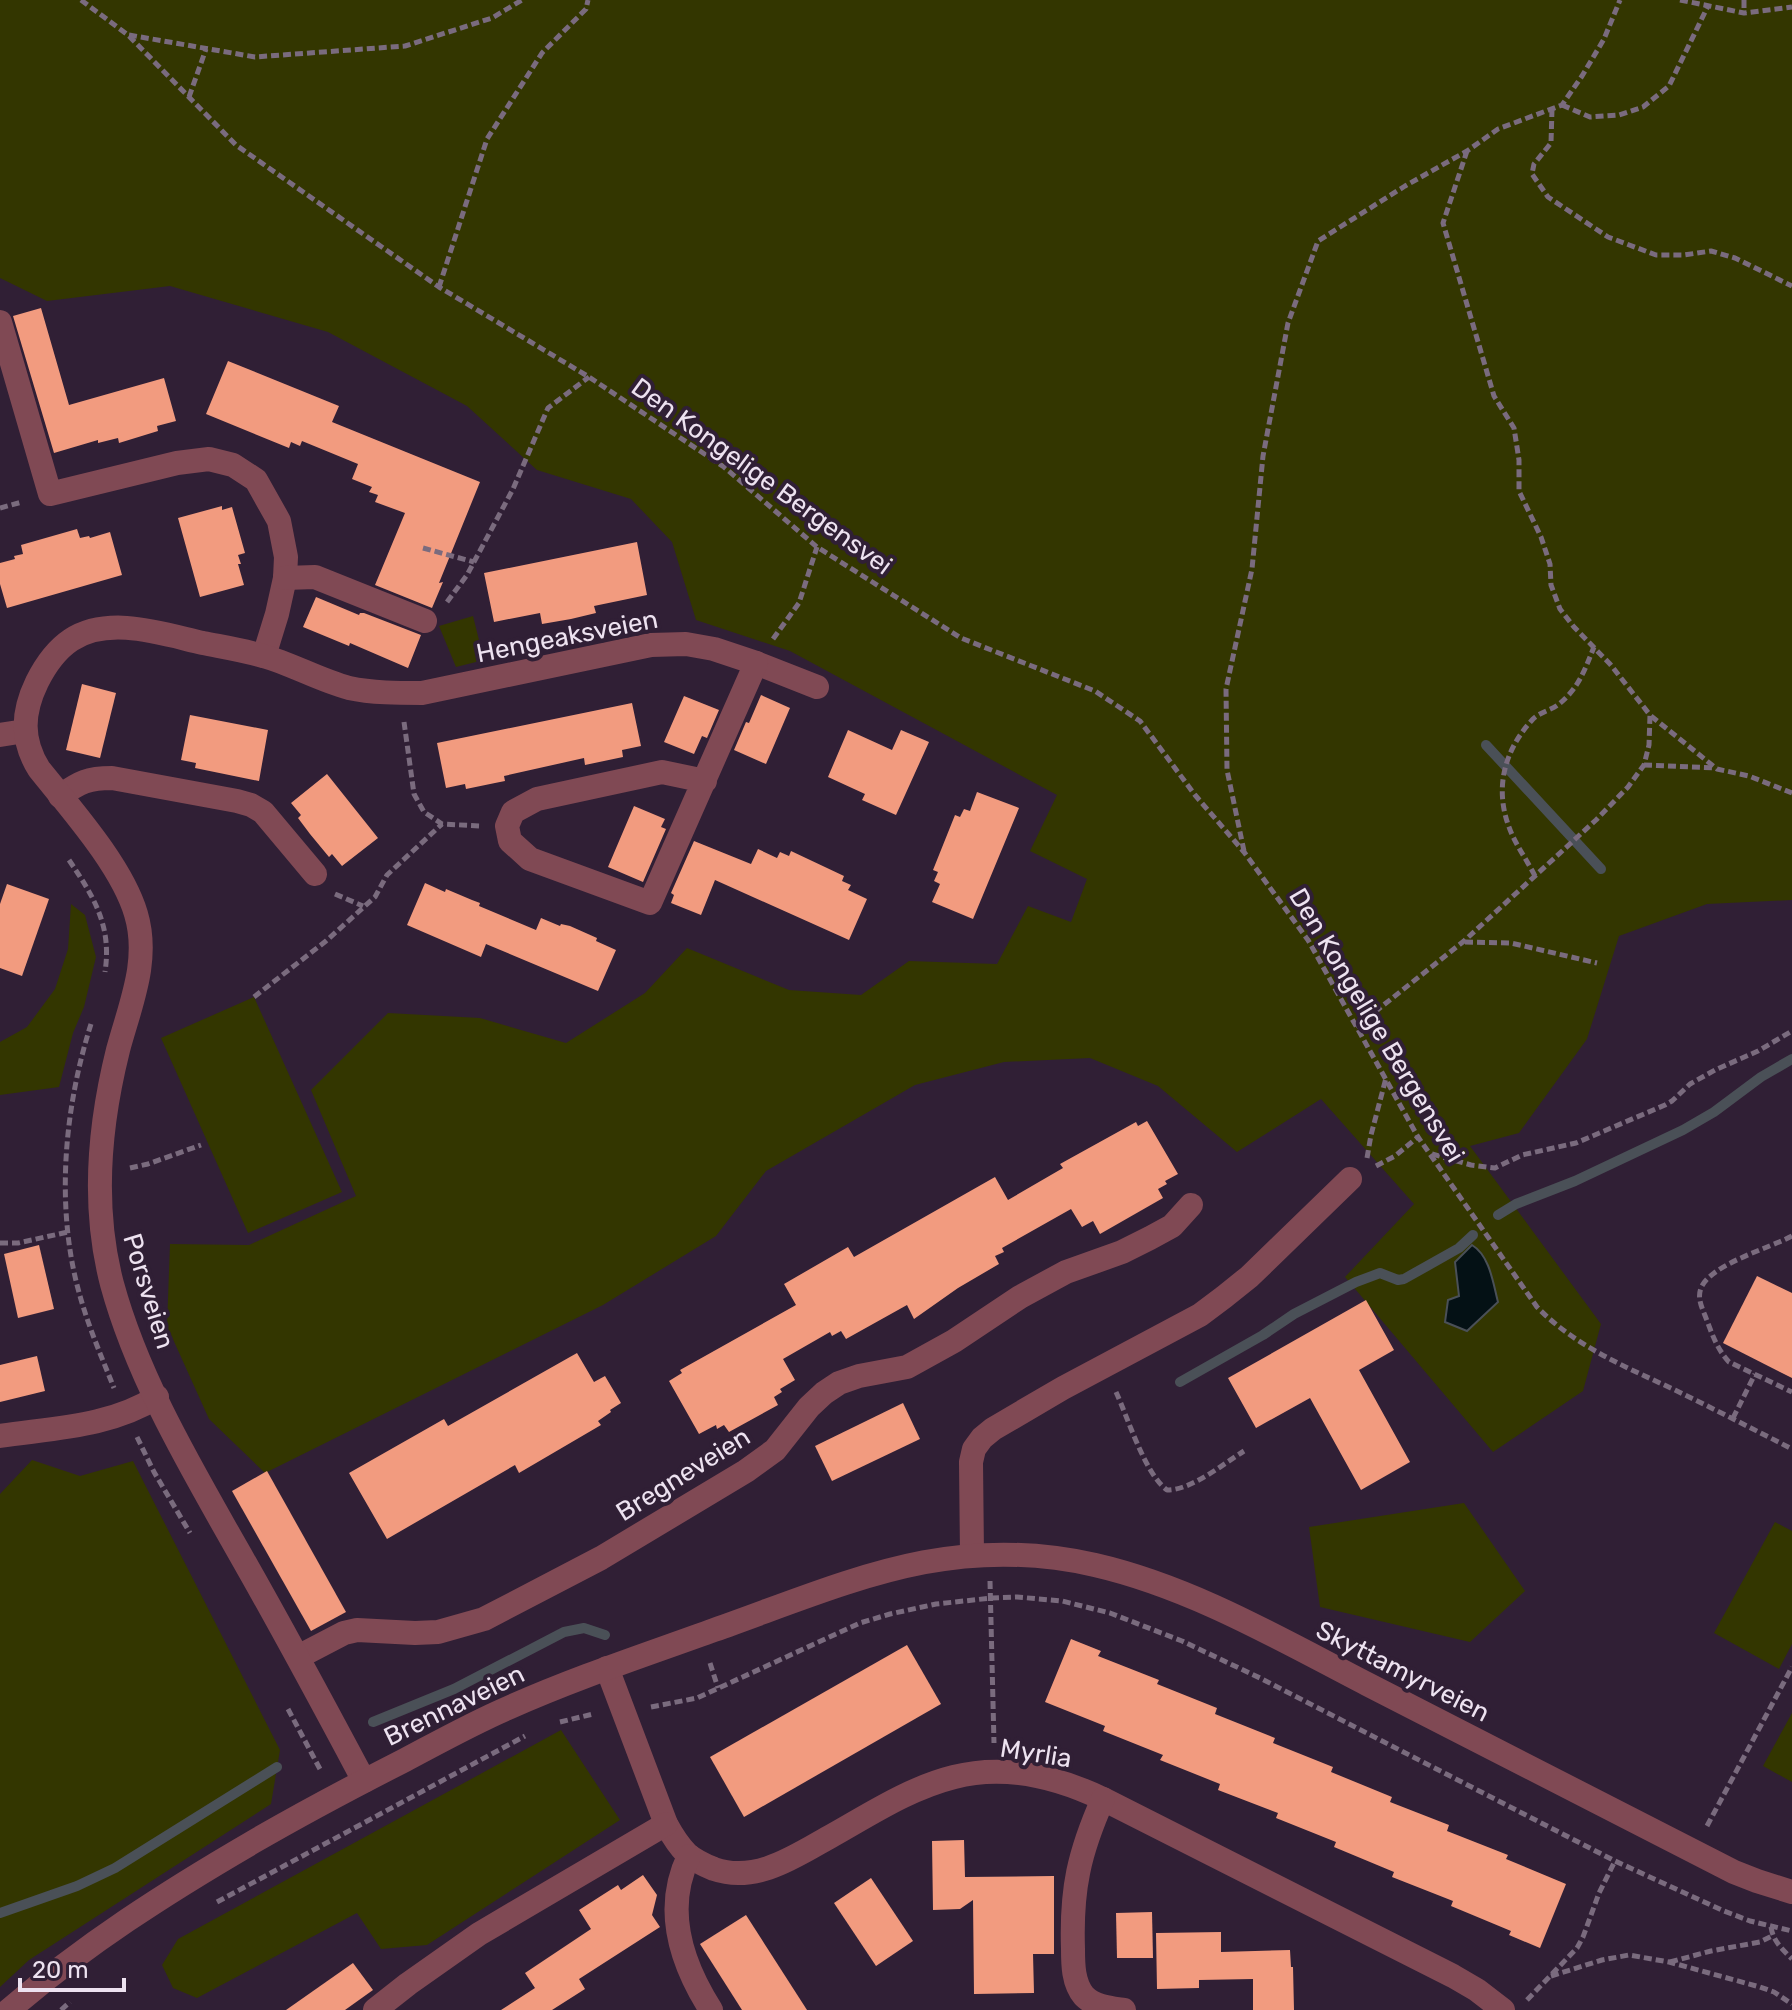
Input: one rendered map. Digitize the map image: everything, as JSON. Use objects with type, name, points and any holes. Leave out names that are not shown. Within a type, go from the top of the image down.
[{"type":"street","points":[[0,322],[50,494],[177,463],[209,459],[233,465],[256,480],[279,521],[286,557],[285,578],[264,656]]},
{"type":"street","points":[[285,578],[315,577],[425,621]]},
{"type":"street","name":"Hengeaksveien","points":[[25,731],[29,700],[58,651],[73,639],[109,628],[150,632],[264,656],[349,688],[400,693],[422,693],[651,645],[686,644],[714,649],[817,687]]},
{"type":"street","points":[[705,781],[662,772],[537,799],[513,812],[507,826],[510,841],[530,859],[650,903],[705,781],[756,663]]},
{"type":"street","points":[[0,735],[25,731]]},
{"type":"street","name":"Porsveien","points":[[25,731],[30,755],[39,769],[122,879],[141,933],[140,968],[107,1105],[101,1168],[100,1198],[106,1260],[127,1329],[204,1490],[364,1781]]},
{"type":"street","points":[[60,796],[79,782],[112,778],[251,805],[263,812],[315,874]]},
{"type":"street","points":[[972,1555],[971,1475],[974,1449],[982,1438],[1105,1365],[1200,1315],[1249,1277],[1357,1175]]},
{"type":"street","name":"Bregneveien","points":[[298,1657],[332,1638],[357,1630],[438,1632],[484,1619],[601,1558],[746,1471],[775,1450],[809,1407],[839,1383],[907,1367],[1054,1278],[1122,1252],[1172,1226],[1191,1205]]},
{"type":"street","points":[[0,1436],[103,1421],[126,1414],[157,1397]]},
{"type":"street","name":"Brennaveien","points":[[9,2010],[67,1962],[154,1901],[245,1846],[503,1710],[607,1668],[874,1573],[915,1563],[972,1555]]},
{"type":"street","name":"Skyttamyrveien","points":[[972,1555],[1018,1555],[1067,1560],[1170,1588],[1277,1638],[1734,1872],[1792,1892]]},
{"type":"street","points":[[607,1668],[666,1824],[689,1856],[680,1873],[678,1933],[694,1984],[711,2010]]},
{"type":"street","name":"Myrlia","points":[[689,1856],[721,1871],[758,1871],[782,1862],[892,1801],[935,1782],[994,1772],[1038,1776],[1083,1789],[1103,1799],[1453,1976],[1503,2010]]},
{"type":"street","points":[[1103,1799],[1087,1838],[1075,1885],[1073,1967],[1083,1995],[1106,2008],[1124,2010]]},
{"type":"street","points":[[375,2010],[479,1934],[666,1824]]},
{"type":"path","name":"Den Kongelige Bergensvei","points":[[81,0],[128,35],[236,145],[439,287],[589,377],[724,467],[817,547],[961,638],[1095,691],[1140,721],[1195,795],[1244,852],[1308,940],[1418,1137],[1537,1307],[1553,1324],[1597,1353],[1792,1449]]},
{"type":"path","points":[[128,35],[255,57],[405,46],[492,18],[522,0]]},
{"type":"path","points":[[439,287],[487,139],[542,53],[586,9],[588,0]]},
{"type":"path","points":[[1244,852],[1227,770],[1226,689],[1252,569],[1263,456],[1288,323],[1318,241],[1498,129],[1562,105],[1604,39],[1620,0]]},
{"type":"path","points":[[1680,0],[1744,13],[1792,7]]},
{"type":"path","points":[[1744,0],[1744,13]]},
{"type":"path","points":[[1562,105],[1590,117],[1619,115],[1643,107],[1669,86],[1708,6]]},
{"type":"path","points":[[189,97],[206,49]]},
{"type":"path","points":[[1552,109],[1551,143],[1534,164],[1532,174],[1548,197],[1608,237],[1656,255],[1711,251],[1735,258],[1792,286]]},
{"type":"path","points":[[1467,151],[1443,223],[1494,396],[1514,428],[1519,460],[1519,491],[1541,537],[1550,564],[1551,585],[1560,609],[1650,715],[1717,769]]},
{"type":"path","points":[[425,621],[448,601],[467,575],[513,489],[548,408],[589,377]]},
{"type":"path","points":[[756,663],[799,603],[817,547]]},
{"type":"path","points":[[423,548],[474,562]]},
{"type":"path","points":[[1535,876],[1509,828],[1502,801],[1505,766],[1513,745],[1535,717],[1558,705],[1580,683],[1594,646]]},
{"type":"path","points":[[400,693],[414,794],[424,812],[442,824],[507,826]]},
{"type":"path","points":[[1356,1027],[1464,941],[1628,787],[1644,765],[1649,745],[1650,715]]},
{"type":"path","points":[[1644,765],[1717,769],[1749,776],[1792,793]]},
{"type":"path","points":[[254,997],[326,941],[375,897],[387,875],[442,824]]},
{"type":"path","points":[[68,859],[101,914],[107,952],[104,980]]},
{"type":"path","points":[[1464,941],[1511,943],[1597,963]]},
{"type":"path","points":[[94,1015],[78,1071],[70,1131],[66,1196],[68,1232],[79,1295],[116,1393]]},
{"type":"path","points":[[1430,1153],[1495,1168],[1522,1155],[1576,1143],[1665,1105],[1696,1080],[1792,1031]]},
{"type":"path","points":[[1357,1175],[1386,1077]]},
{"type":"path","points":[[1357,1175],[1395,1156],[1418,1137]]},
{"type":"path","points":[[101,1168],[125,1169],[148,1164],[201,1145]]},
{"type":"path","points":[[0,1243],[18,1243],[68,1232]]},
{"type":"path","points":[[1792,1236],[1742,1257],[1713,1274],[1700,1292],[1702,1309],[1714,1340],[1729,1362],[1792,1392]]},
{"type":"path","points":[[1105,1365],[1144,1456],[1157,1480],[1167,1490],[1189,1485],[1244,1451]]},
{"type":"path","points":[[1733,1418],[1755,1374]]},
{"type":"path","points":[[135,1433],[197,1544]]},
{"type":"path","points":[[992,1598],[994,1772]]},
{"type":"path","points":[[643,1708],[684,1701],[860,1623],[915,1608],[992,1598],[1062,1601],[1110,1613],[1168,1635],[1260,1678],[1615,1861],[1724,1911],[1792,1931]]},
{"type":"path","points":[[708,1659],[718,1688]]},
{"type":"path","points":[[1701,1838],[1792,1667]]},
{"type":"path","points":[[286,1706],[335,1797]]},
{"type":"path","points":[[550,1725],[598,1713]]},
{"type":"path","points":[[215,1903],[528,1735]]},
{"type":"path","points":[[1527,2001],[1570,1956],[1583,1937],[1615,1861]]},
{"type":"path","points":[[1771,1927],[1772,1936],[1792,1959]]},
{"type":"path","points":[[1669,1962],[1760,1942],[1772,1936]]},
{"type":"path","points":[[1551,1976],[1629,1955],[1669,1962],[1760,1987],[1792,2004]]},
{"type":"path","points":[[61,2010],[72,2001]]},
{"type":"shaded area","points":[[0,0],[1792,0],[1792,900],[1707,904],[1619,936],[1587,1039],[1519,1133],[1470,1146],[1601,1324],[1583,1391],[1493,1452],[1345,1277],[1414,1204],[1321,1099],[1237,1152],[1158,1086],[1090,1058],[1004,1062],[915,1085],[766,1171],[716,1236],[603,1305],[265,1473],[209,1419],[167,1326],[170,1244],[249,1245],[356,1196],[311,1090],[388,1013],[480,1018],[566,1043],[645,993],[687,948],[789,990],[861,995],[909,961],[997,964],[1028,906],[1071,922],[1087,879],[1030,851],[1057,795],[790,651],[696,620],[672,542],[631,499],[537,470],[467,406],[328,332],[170,286],[47,301],[0,278]]},
{"type":"shaded area","points":[[473,616],[484,660],[456,667],[439,626]]},
{"type":"shaded area","points":[[71,904],[85,915],[96,957],[59,1087],[0,1095],[0,1042],[27,1027],[55,989],[68,949]]},
{"type":"shaded area","points":[[254,997],[342,1192],[248,1233],[161,1038]]},
{"type":"shaded area","points":[[1472,1245],[1487,1263],[1498,1302],[1467,1331],[1445,1322],[1448,1300],[1459,1296],[1455,1262]]},
{"type":"shaded area","points":[[32,1460],[80,1476],[133,1461],[280,1750],[271,1804],[29,1960],[0,1987],[0,1494]]},
{"type":"shaded area","points":[[1464,1503],[1525,1591],[1470,1642],[1320,1607],[1309,1527]]},
{"type":"shaded area","points":[[1775,1522],[1792,1531],[1792,1644],[1779,1669],[1714,1633]]},
{"type":"shaded area","points":[[1792,1713],[1792,1782],[1763,1766]]},
{"type":"shaded area","points":[[561,1730],[620,1820],[427,1945],[381,1949],[357,1913],[197,1998],[173,1988],[162,1965],[178,1939]]},
{"type":"building","points":[[41,308],[69,405],[164,378],[176,421],[157,426],[158,431],[119,443],[118,438],[98,443],[98,440],[54,453],[13,316]]},
{"type":"building","points":[[228,361],[339,406],[332,422],[480,482],[432,608],[375,585],[405,513],[375,502],[378,495],[369,492],[372,487],[352,479],[358,464],[302,441],[300,446],[291,442],[289,448],[206,414]]},
{"type":"building","points":[[222,506],[222,510],[232,507],[245,553],[238,555],[244,585],[200,597],[178,518]]},
{"type":"building","points":[[77,529],[80,538],[110,532],[122,575],[7,608],[0,584],[0,563],[23,554],[21,545]]},
{"type":"building","points":[[637,542],[647,595],[594,606],[596,613],[571,619],[542,624],[540,613],[494,622],[484,573]]},
{"type":"building","points":[[316,597],[421,635],[408,668],[303,627]]},
{"type":"building","points":[[82,684],[116,693],[100,758],[66,750]]},
{"type":"building","points":[[761,695],[790,708],[766,764],[734,750]]},
{"type":"building","points":[[684,696],[719,710],[707,738],[702,736],[694,754],[664,742]]},
{"type":"building","points":[[632,703],[641,746],[622,750],[623,757],[585,765],[584,758],[504,776],[505,781],[466,789],[465,784],[446,788],[437,743]]},
{"type":"building","points":[[190,715],[268,730],[259,781],[195,768],[196,763],[181,760]]},
{"type":"building","points":[[848,730],[892,750],[901,730],[929,742],[896,815],[862,800],[865,794],[828,777]]},
{"type":"building","points":[[327,774],[378,838],[342,866],[332,854],[329,857],[310,834],[291,803]]},
{"type":"building","points":[[977,792],[1019,808],[973,919],[932,902],[940,884],[934,881],[938,872],[933,870],[955,815],[960,817],[964,809],[970,811]]},
{"type":"building","points":[[634,806],[665,819],[661,827],[666,829],[643,882],[608,867]]},
{"type":"building","points":[[694,841],[751,864],[758,849],[777,858],[780,852],[789,856],[791,851],[844,876],[842,881],[851,885],[848,890],[867,899],[849,940],[715,880],[701,915],[671,903],[674,895],[671,893]]},
{"type":"building","points":[[425,883],[480,903],[479,906],[536,930],[541,918],[597,938],[596,941],[616,950],[598,991],[486,944],[481,957],[407,925]]},
{"type":"building","points":[[7,884],[49,899],[22,976],[0,968],[0,904]]},
{"type":"building","points":[[1147,1121],[1178,1174],[1158,1189],[1163,1198],[1100,1234],[1093,1221],[1082,1227],[1071,1209],[1002,1248],[1004,1252],[995,1256],[999,1264],[914,1319],[907,1305],[846,1339],[841,1331],[832,1336],[830,1332],[783,1359],[795,1380],[780,1389],[782,1392],[774,1397],[778,1405],[729,1432],[724,1425],[717,1429],[716,1425],[699,1434],[669,1381],[682,1373],[680,1370],[796,1305],[784,1284],[848,1247],[854,1257],[995,1177],[1008,1200],[1063,1168],[1060,1164],[1136,1122],[1138,1126]]},
{"type":"building","points":[[39,1245],[54,1309],[18,1318],[4,1254]]},
{"type":"building","points":[[1757,1276],[1792,1293],[1792,1378],[1723,1343]]},
{"type":"building","points":[[1366,1300],[1394,1350],[1359,1370],[1410,1462],[1361,1490],[1310,1398],[1256,1428],[1228,1378]]},
{"type":"building","points":[[577,1353],[594,1382],[605,1376],[621,1403],[598,1421],[601,1425],[519,1473],[515,1465],[387,1539],[349,1473],[444,1419],[448,1426]]},
{"type":"building","points":[[37,1356],[45,1391],[0,1402],[0,1365]]},
{"type":"building","points":[[903,1403],[920,1439],[832,1481],[815,1446]]},
{"type":"building","points":[[267,1471],[346,1612],[311,1631],[232,1491]]},
{"type":"building","points":[[1071,1639],[1101,1651],[1098,1656],[1159,1680],[1157,1684],[1217,1708],[1215,1714],[1275,1738],[1273,1743],[1333,1767],[1331,1772],[1392,1797],[1390,1802],[1449,1825],[1447,1831],[1508,1855],[1506,1859],[1566,1884],[1540,1948],[1509,1935],[1511,1931],[1451,1906],[1453,1901],[1392,1877],[1394,1872],[1334,1847],[1336,1842],[1276,1818],[1278,1813],[1218,1790],[1220,1784],[1160,1760],[1163,1755],[1103,1731],[1105,1726],[1045,1702]]},
{"type":"building","points":[[907,1645],[941,1704],[744,1817],[710,1757]]},
{"type":"building","points":[[964,1840],[965,1877],[1054,1876],[1054,1954],[1033,1954],[1034,1993],[974,1994],[973,1900],[960,1909],[933,1910],[932,1841]]},
{"type":"building","points":[[643,1875],[657,1895],[652,1915],[660,1927],[579,1979],[585,1989],[552,2010],[501,2010],[535,1988],[525,1973],[591,1929],[579,1910],[618,1885],[621,1890]]},
{"type":"building","points":[[871,1878],[913,1941],[876,1966],[834,1903]]},
{"type":"building","points":[[1152,1912],[1153,1958],[1117,1958],[1116,1913]]},
{"type":"building","points":[[746,1915],[807,2010],[742,2010],[700,1944]]},
{"type":"building","points":[[1221,1932],[1221,1952],[1290,1950],[1294,2010],[1253,2010],[1253,1979],[1199,1980],[1199,1988],[1157,1989],[1156,1933]]},
{"type":"building","points":[[353,1963],[373,1990],[345,2010],[286,2010]]},
{"type":"waterway","points":[[1486,745],[1601,869]]},
{"type":"waterway","points":[[1498,1215],[1516,1204],[1575,1181],[1683,1130],[1792,1059]]},
{"type":"waterway","points":[[1180,1382],[1294,1314],[1356,1282],[1380,1273],[1398,1280],[1404,1279],[1459,1248],[1473,1235]]},
{"type":"waterway","points":[[373,1722],[454,1689],[564,1632],[584,1628],[605,1635]]},
{"type":"waterway","points":[[0,1913],[77,1886],[115,1868],[277,1767]]}]
